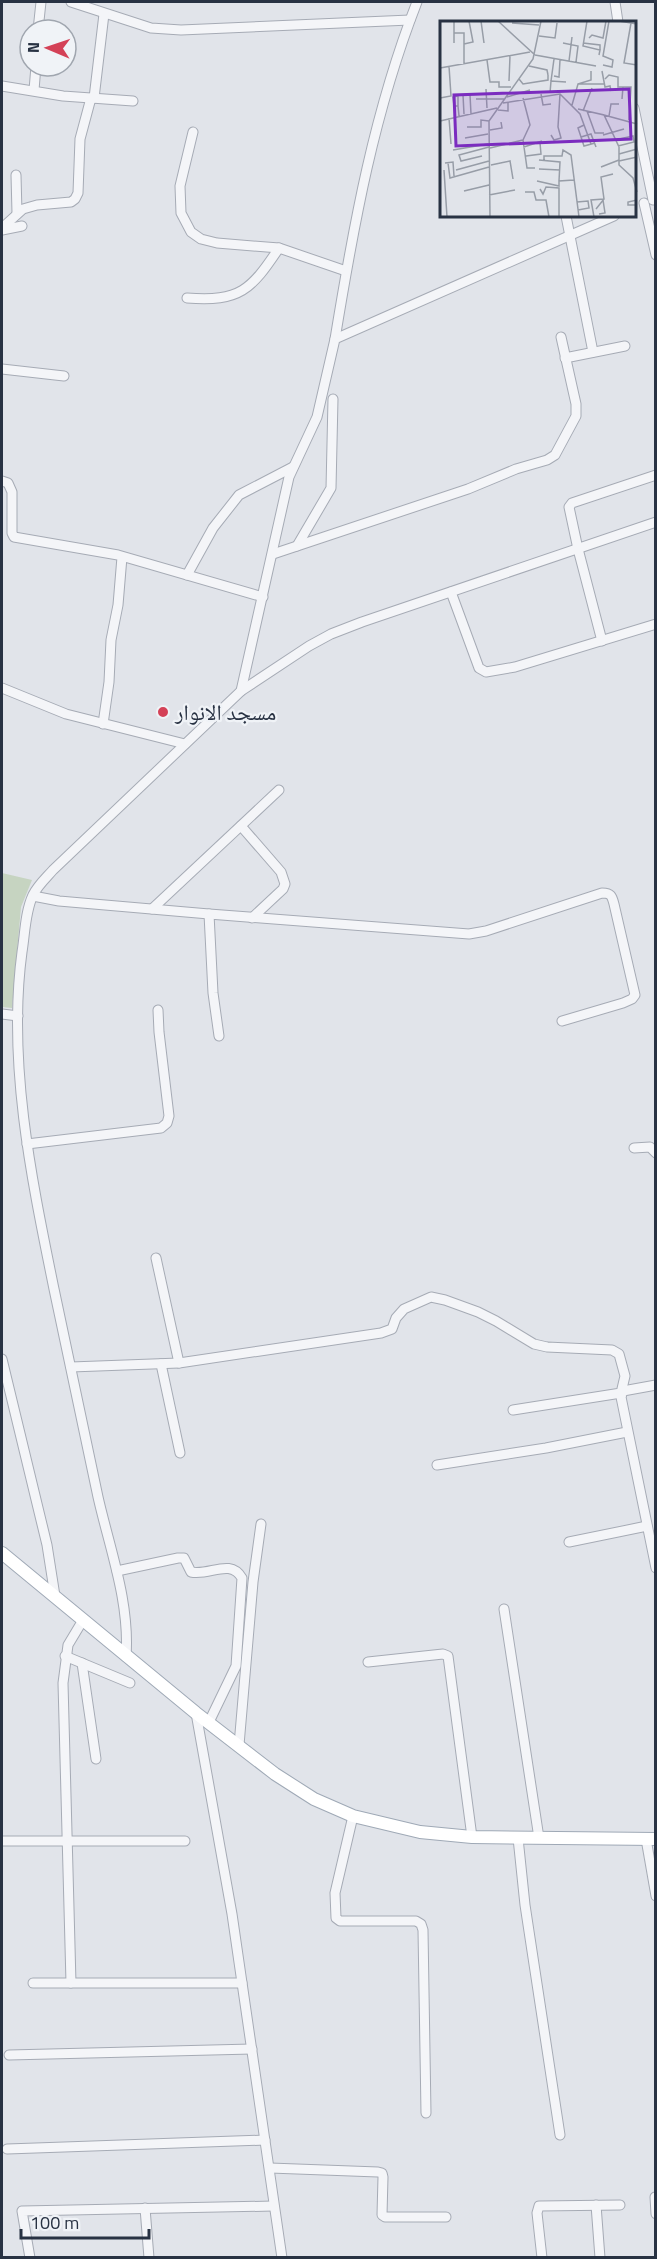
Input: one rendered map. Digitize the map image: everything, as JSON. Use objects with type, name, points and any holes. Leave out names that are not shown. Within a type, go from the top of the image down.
[{"type":"main road","points":[[2,1553],[196,1713],[275,1773],[314,1799],[353,1816],[420,1832],[471,1837],[651,1839]]},
{"type":"street","points":[[39,18],[41,2]]},
{"type":"street","points":[[71,2],[150,28],[181,30],[410,20]]},
{"type":"street","points":[[241,692],[293,467],[317,417],[335,339],[346,271],[380,109],[417,2]]},
{"type":"street","points":[[615,2],[618,21]]},
{"type":"street","points":[[3,225],[17,213],[37,205],[71,202],[78,193],[80,139],[92,98],[104,14]]},
{"type":"street","points":[[34,90],[35,78]]},
{"type":"street","points":[[2,86],[133,101]]},
{"type":"street","points":[[636,122],[656,255]]},
{"type":"street","points":[[193,132],[180,186],[181,213],[191,232],[201,239],[216,243],[279,248],[346,271]]},
{"type":"street","points":[[16,175],[17,213]]},
{"type":"street","points":[[567,218],[592,352]]},
{"type":"street","points":[[335,339],[609,218]]},
{"type":"street","points":[[3,225],[22,226]]},
{"type":"street","points":[[187,298],[220,298],[249,286],[258,278],[279,248]]},
{"type":"street","points":[[273,554],[458,492],[516,469],[548,460],[555,455],[576,416],[576,404],[561,337]]},
{"type":"street","points":[[565,358],[625,346]]},
{"type":"street","points":[[2,369],[64,376]]},
{"type":"street","points":[[297,546],[331,489],[333,399]]},
{"type":"street","points":[[187,575],[213,528],[239,495],[293,467]]},
{"type":"street","points":[[602,641],[569,511],[572,503],[656,475]]},
{"type":"street","points":[[2,481],[8,483],[12,492],[12,533],[14,537],[122,556],[263,597]]},
{"type":"street","points":[[126,1657],[126,1613],[99,1500],[38,1212],[27,1144],[18,1016],[20,969],[26,923],[33,896],[53,870],[241,692],[309,646],[331,634],[656,522]]},
{"type":"street","points":[[103,724],[122,556]]},
{"type":"street","points":[[452,592],[482,671],[494,672],[515,667],[656,624]]},
{"type":"street","points":[[2,688],[66,714],[185,744]]},
{"type":"street","points":[[152,909],[279,790]]},
{"type":"street","points":[[241,826],[281,872],[285,884],[283,889],[252,918]]},
{"type":"street","points":[[33,896],[59,901],[252,918],[469,934],[486,931],[608,893],[612,896],[635,995],[623,1003],[562,1021]]},
{"type":"street","points":[[208,914],[213,993],[219,1036]]},
{"type":"street","points":[[27,1144],[161,1128],[167,1123],[169,1116],[158,1010]]},
{"type":"street","points":[[2,1014],[18,1016]]},
{"type":"street","points":[[634,1148],[650,1147],[656,1152]]},
{"type":"street","points":[[156,1258],[179,1363]]},
{"type":"street","points":[[71,1367],[179,1363],[381,1333],[392,1329],[396,1318],[404,1309],[431,1297],[478,1312],[540,1346],[612,1350],[618,1354],[622,1363],[625,1382],[621,1393],[627,1432],[656,1568]]},
{"type":"street","points":[[2,1359],[47,1545],[55,1596]]},
{"type":"street","points":[[161,1364],[180,1453]]},
{"type":"street","points":[[513,1410],[621,1393],[623,1390],[656,1385]]},
{"type":"street","points":[[437,1465],[546,1448],[627,1432]]},
{"type":"street","points":[[239,1745],[253,1582],[261,1524]]},
{"type":"street","points":[[568,1542],[647,1526]]},
{"type":"street","points":[[117,1571],[178,1558],[184,1558],[192,1572],[203,1573],[229,1568],[238,1571],[242,1578],[236,1666],[209,1722]]},
{"type":"street","points":[[504,1609],[539,1838]]},
{"type":"street","points":[[71,1983],[63,1711],[65,1656],[72,1637],[83,1620]]},
{"type":"street","points":[[368,1662],[443,1654],[448,1656],[471,1837]]},
{"type":"street","points":[[65,1656],[130,1683]]},
{"type":"street","points":[[82,1663],[96,1759]]},
{"type":"street","points":[[196,1713],[242,1983],[282,2258]]},
{"type":"street","points":[[353,1816],[336,1893],[336,1918],[340,1921],[416,1921],[421,1924],[423,1930],[426,2113]]},
{"type":"street","points":[[518,1838],[525,1905],[560,2134]]},
{"type":"street","points":[[651,1839],[656,1896]]},
{"type":"street","points":[[2,1841],[186,1841]]},
{"type":"street","points":[[33,1983],[242,1983]]},
{"type":"street","points":[[9,2055],[252,2049]]},
{"type":"street","points":[[7,2149],[265,2140]]},
{"type":"street","points":[[270,2168],[382,2173],[382,2215],[385,2217],[446,2217]]},
{"type":"street","points":[[655,2198],[656,2214]]},
{"type":"street","points":[[596,2205],[600,2258]]},
{"type":"street","points":[[542,2258],[537,2213],[539,2206],[620,2205]]},
{"type":"street","points":[[30,2258],[22,2211],[273,2206]]},
{"type":"street","points":[[145,2208],[149,2258]]},
{"type":"green space","points":[[2,873],[32,880],[21,907],[12,1008],[2,1007]]},
{"type":"place","name":"مسجد الانوار","points":[[163,712]]}]
